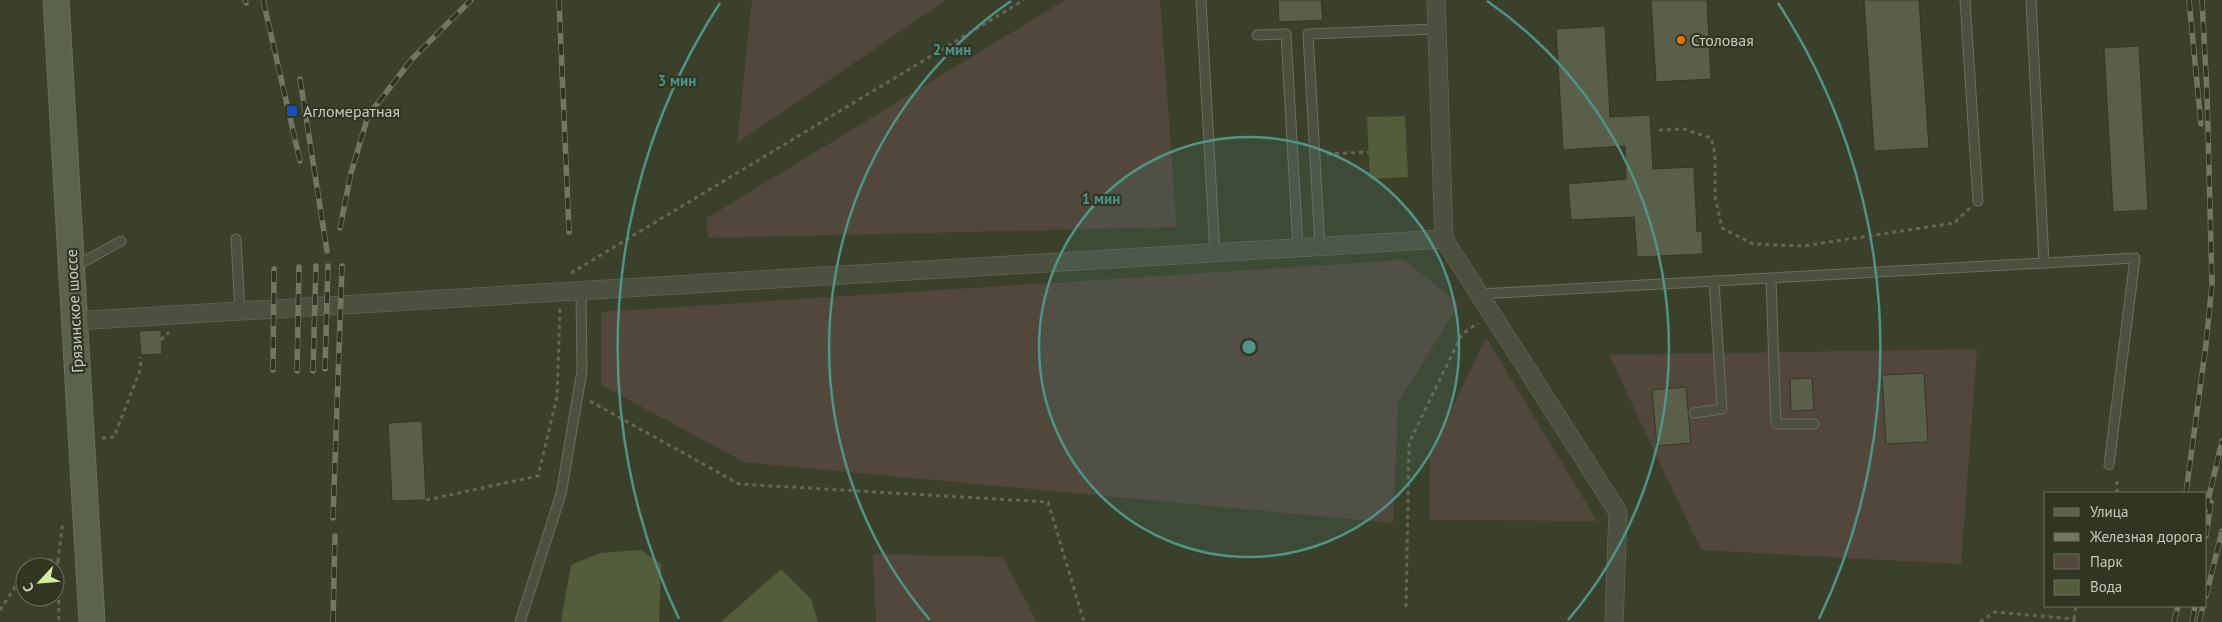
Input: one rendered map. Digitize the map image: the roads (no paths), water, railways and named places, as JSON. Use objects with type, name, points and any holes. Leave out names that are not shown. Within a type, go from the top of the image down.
[{"type":"main road","name":"Грязинское шоссе","points":[[56,0],[92,622]]},
{"type":"street","points":[[1436,0],[1444,239],[1618,512],[1614,622]]},
{"type":"street","points":[[74,321],[1444,239]]},
{"type":"lane","points":[[1201,0],[1215,253]]},
{"type":"lane","points":[[1965,0],[1978,201]]},
{"type":"lane","points":[[2031,0],[2044,263]]},
{"type":"lane","points":[[1320,246],[1308,34],[1437,29]]},
{"type":"lane","points":[[1257,35],[1286,34],[1298,248]]},
{"type":"lane","points":[[236,239],[240,311]]},
{"type":"lane","points":[[71,268],[121,240]]},
{"type":"lane","points":[[1479,294],[2135,258],[2110,465]]},
{"type":"lane","points":[[1771,278],[1776,424],[1814,424]]},
{"type":"lane","points":[[1694,413],[1722,409],[1714,282]]},
{"type":"lane","points":[[520,622],[561,494],[582,370],[581,291]]},
{"type":"water","points":[[1405,116],[1408,177],[1370,179],[1367,117]]},
{"type":"water","points":[[641,550],[661,564],[659,622],[561,622],[571,565],[600,553]]},
{"type":"water","points":[[781,569],[811,599],[818,622],[721,622]]},
{"type":"railway","points":[[263,0],[300,161]]},
{"type":"railway","points":[[340,228],[351,173],[368,116],[412,59],[471,0]]},
{"type":"railway","points":[[559,0],[569,232]]},
{"type":"railway","points":[[2189,0],[2201,124]]},
{"type":"railway","points":[[2186,492],[2212,284],[2207,93],[2202,0]]},
{"type":"railway","points":[[300,79],[327,251]]},
{"type":"railway","points":[[313,371],[316,266]]},
{"type":"railway","points":[[325,369],[328,266]]},
{"type":"railway","points":[[333,518],[342,266]]},
{"type":"railway","points":[[297,371],[299,267]]},
{"type":"railway","points":[[273,370],[274,269]]},
{"type":"railway","points":[[2207,505],[2222,441]]},
{"type":"railway","points":[[2207,529],[2211,502]]},
{"type":"railway","points":[[2207,592],[2222,531]]},
{"type":"railway","points":[[333,622],[335,536]]},
{"type":"railway","points":[[2174,622],[2178,607]]},
{"type":"railway","points":[[2192,622],[2195,607]]},
{"type":"railway","points":[[2199,622],[2203,607]]},
{"type":"place","name":"Столовая","points":[[1681,40]]},
{"type":"place","name":"Агломератная","points":[[292,111]]}]
